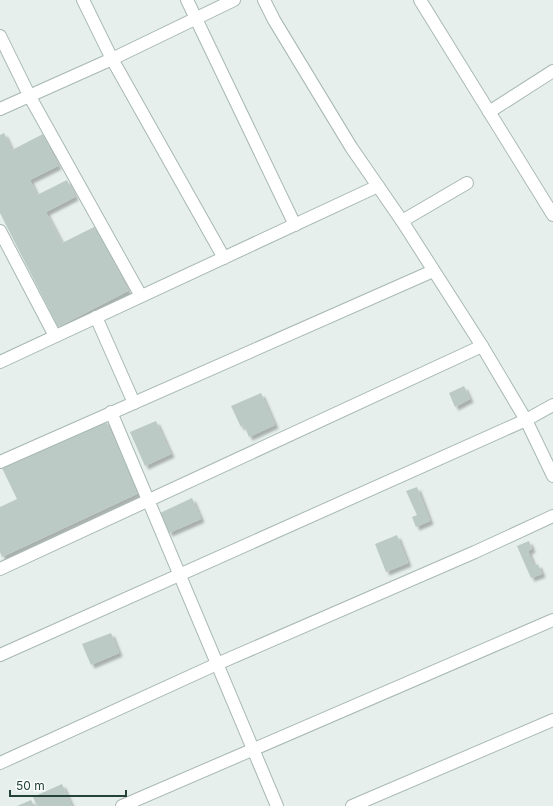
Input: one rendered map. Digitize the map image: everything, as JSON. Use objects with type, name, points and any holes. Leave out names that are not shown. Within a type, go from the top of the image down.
[{"type":"street","points":[[83,0],[112,59],[224,258]]},
{"type":"street","points":[[187,0],[295,225]]},
{"type":"street","points":[[0,109],[30,97],[112,59],[234,0]]},
{"type":"street","points":[[264,0],[274,20],[351,147],[402,221],[482,346],[526,420],[553,476]]},
{"type":"street","points":[[420,0],[553,216]]},
{"type":"street","points":[[0,36],[30,97],[141,296]]},
{"type":"street","points":[[489,112],[553,71]]},
{"type":"street","points":[[402,221],[467,183]]},
{"type":"street","points":[[0,362],[378,186]]},
{"type":"street","points":[[0,231],[55,336]]},
{"type":"street","points":[[0,462],[433,271]]},
{"type":"street","points":[[96,317],[134,403]]},
{"type":"street","points":[[0,570],[482,346]]},
{"type":"street","points":[[0,655],[178,574],[526,420],[553,404]]},
{"type":"street","points":[[111,412],[150,500],[178,574],[254,749],[277,806]]},
{"type":"street","points":[[0,763],[217,664],[475,552],[553,516]]},
{"type":"street","points":[[122,806],[553,620]]},
{"type":"street","points":[[352,806],[553,720]]},
{"type":"building","points":[[4,133],[12,150],[43,134],[58,166],[30,180],[37,195],[67,180],[75,197],[46,212],[62,243],[96,226],[128,291],[58,327],[0,213],[0,135]]},
{"type":"building","points":[[464,386],[470,399],[455,407],[449,393]]},
{"type":"building","points":[[261,393],[275,425],[249,437],[244,425],[241,427],[231,406]]},
{"type":"building","points":[[105,420],[139,493],[2,557],[0,552],[0,507],[17,499],[2,468]]},
{"type":"building","points":[[156,421],[171,454],[145,466],[130,432]]},
{"type":"building","points":[[417,487],[430,521],[416,527],[412,517],[417,515],[406,491]]},
{"type":"building","points":[[192,498],[201,519],[169,533],[160,513]]},
{"type":"building","points":[[397,535],[408,563],[386,572],[375,544]]},
{"type":"building","points":[[529,541],[532,549],[528,551],[534,566],[538,564],[542,574],[531,578],[517,546]]},
{"type":"building","points":[[111,633],[119,653],[91,665],[82,644]]},
{"type":"building","points":[[62,784],[72,806],[37,806],[33,797]]},
{"type":"building","points":[[31,800],[34,806],[17,806]]}]
